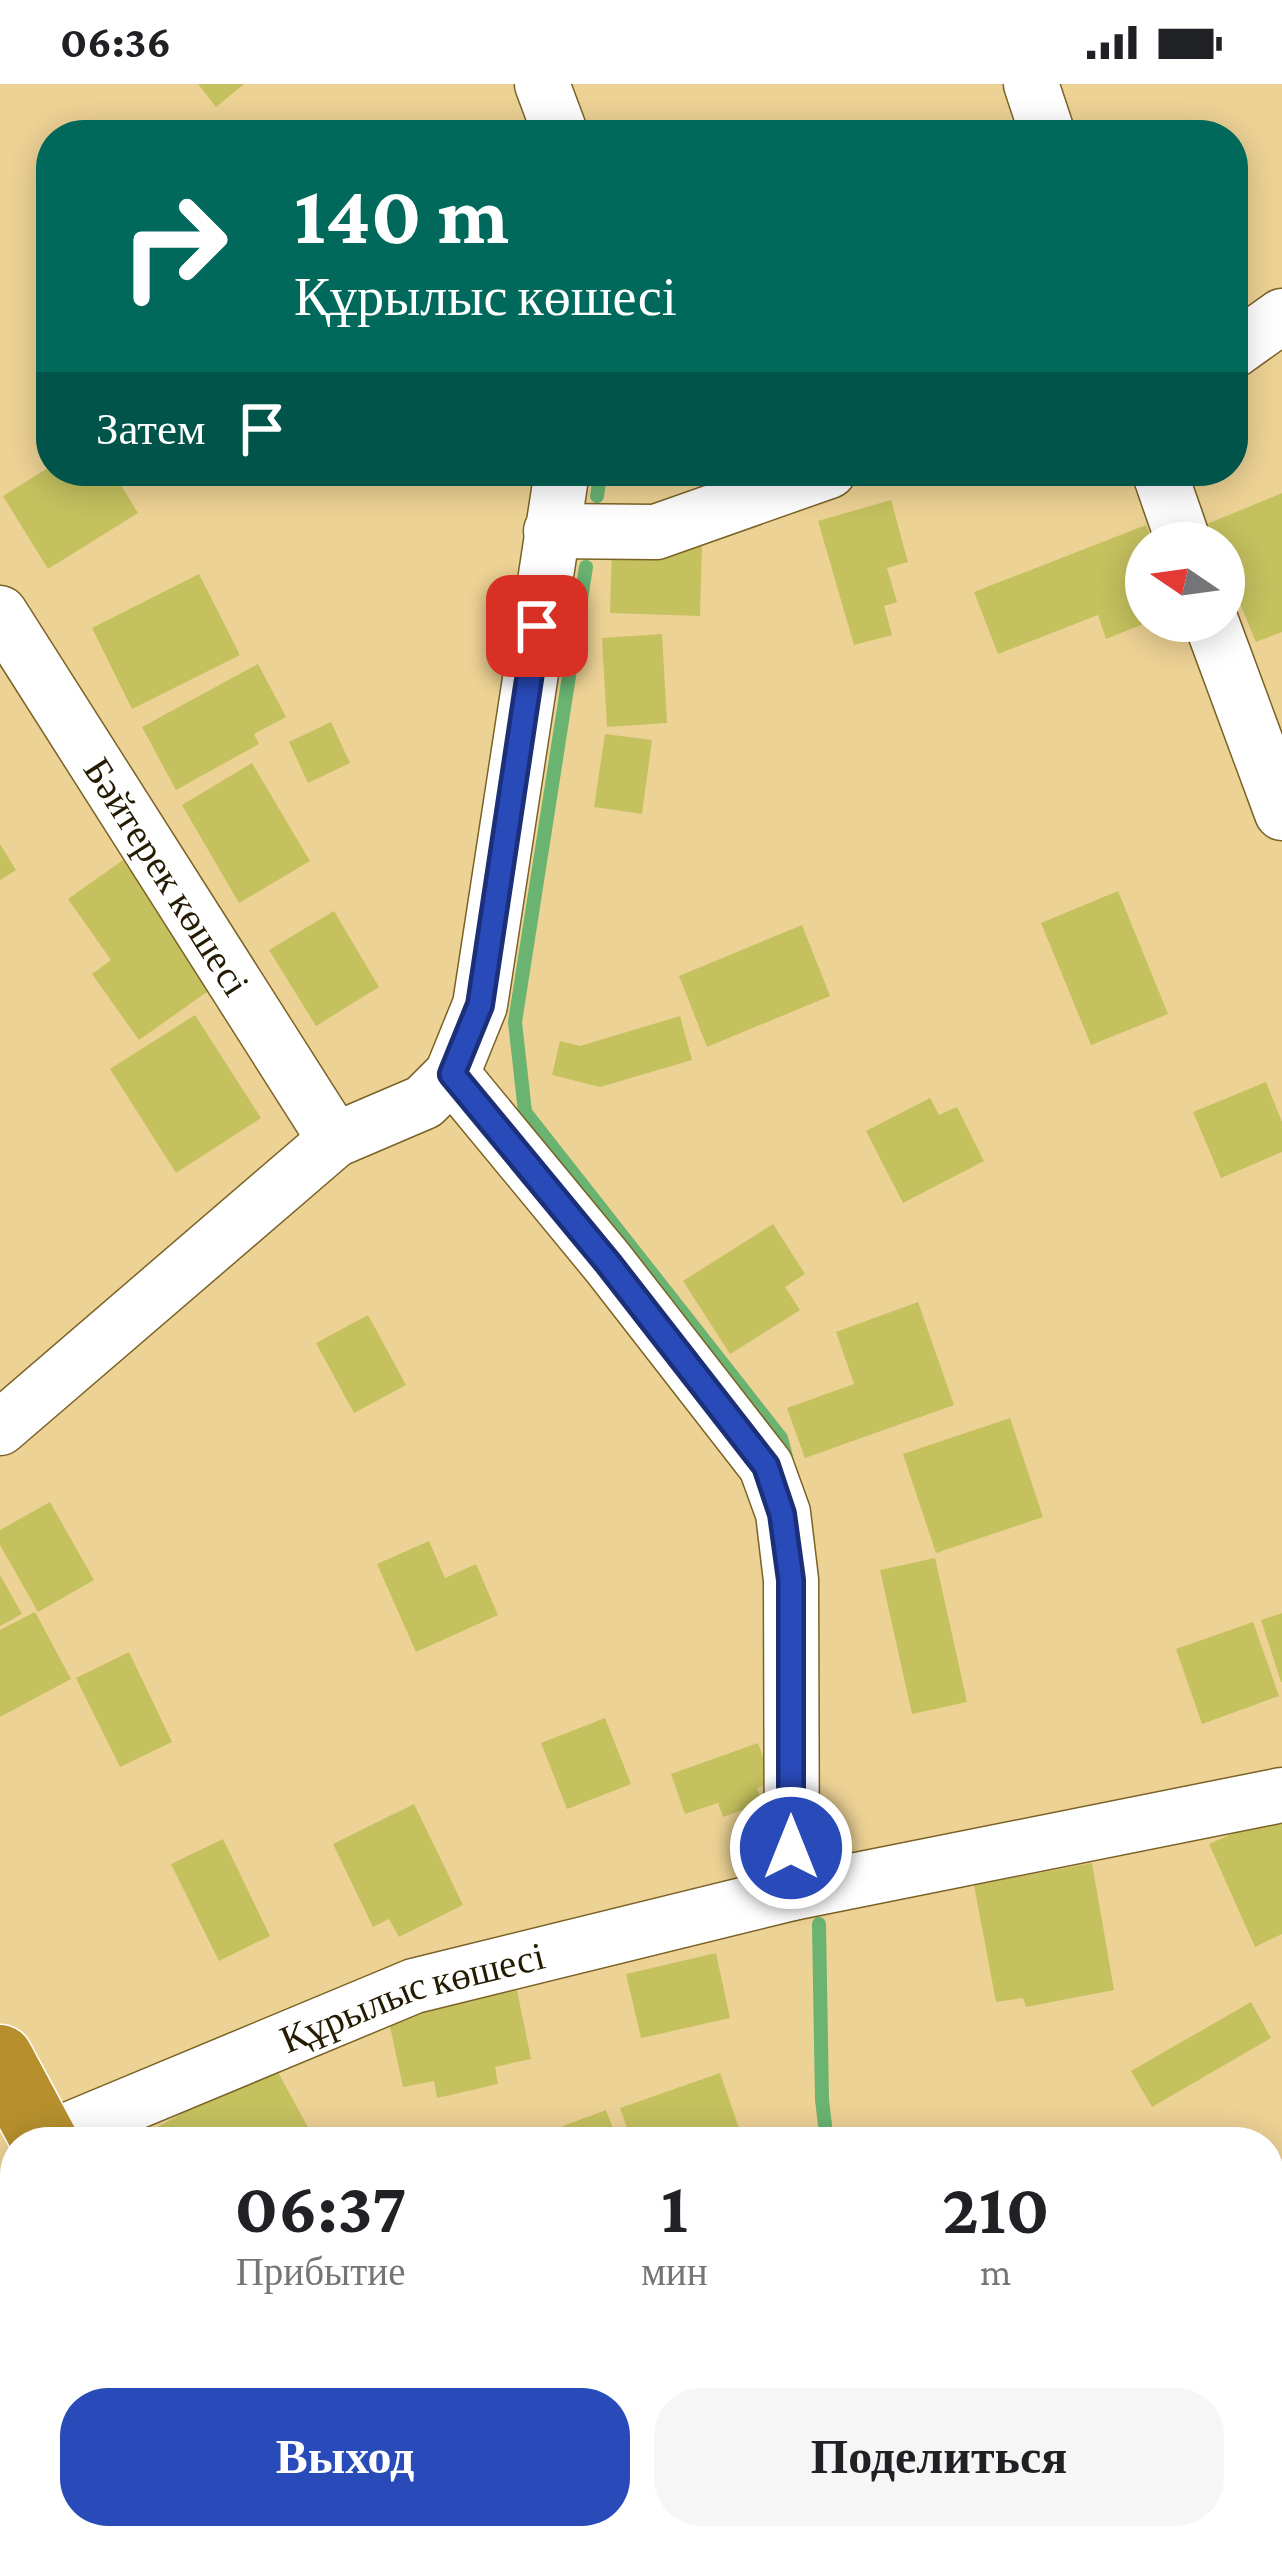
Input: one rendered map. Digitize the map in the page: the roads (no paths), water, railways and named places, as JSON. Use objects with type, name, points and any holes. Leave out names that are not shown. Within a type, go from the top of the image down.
[{"type":"highway","points":[[0,2058],[37,2127]]},
{"type":"street","points":[[542,84],[555,120]]},
{"type":"street","points":[[1031,84],[1043,120]]},
{"type":"street","points":[[1248,340],[1282,316]]},
{"type":"street","points":[[0,1427],[335,1140],[424,1102],[452,1074],[480,1005],[559,486]]},
{"type":"street","points":[[551,532],[656,532],[786,486]]},
{"type":"street","points":[[1165,486],[1177,522]]},
{"type":"street","name":"Бәйтерек көшесі","points":[[0,613],[335,1140]]},
{"type":"street","points":[[1219,642],[1282,813]]},
{"type":"street","points":[[452,1074],[766,1466],[782,1514],[791,1580],[791,1893]]},
{"type":"street","name":"Құрылыс көшесі","points":[[77,2127],[414,1986],[791,1893],[1282,1796]]},
{"type":"waterway","points":[[597,496],[599,486]]},
{"type":"waterway","points":[[586,567],[515,1022],[525,1112],[781,1438],[786,1457]]},
{"type":"waterway","points":[[819,1924],[825,2127]]}]
